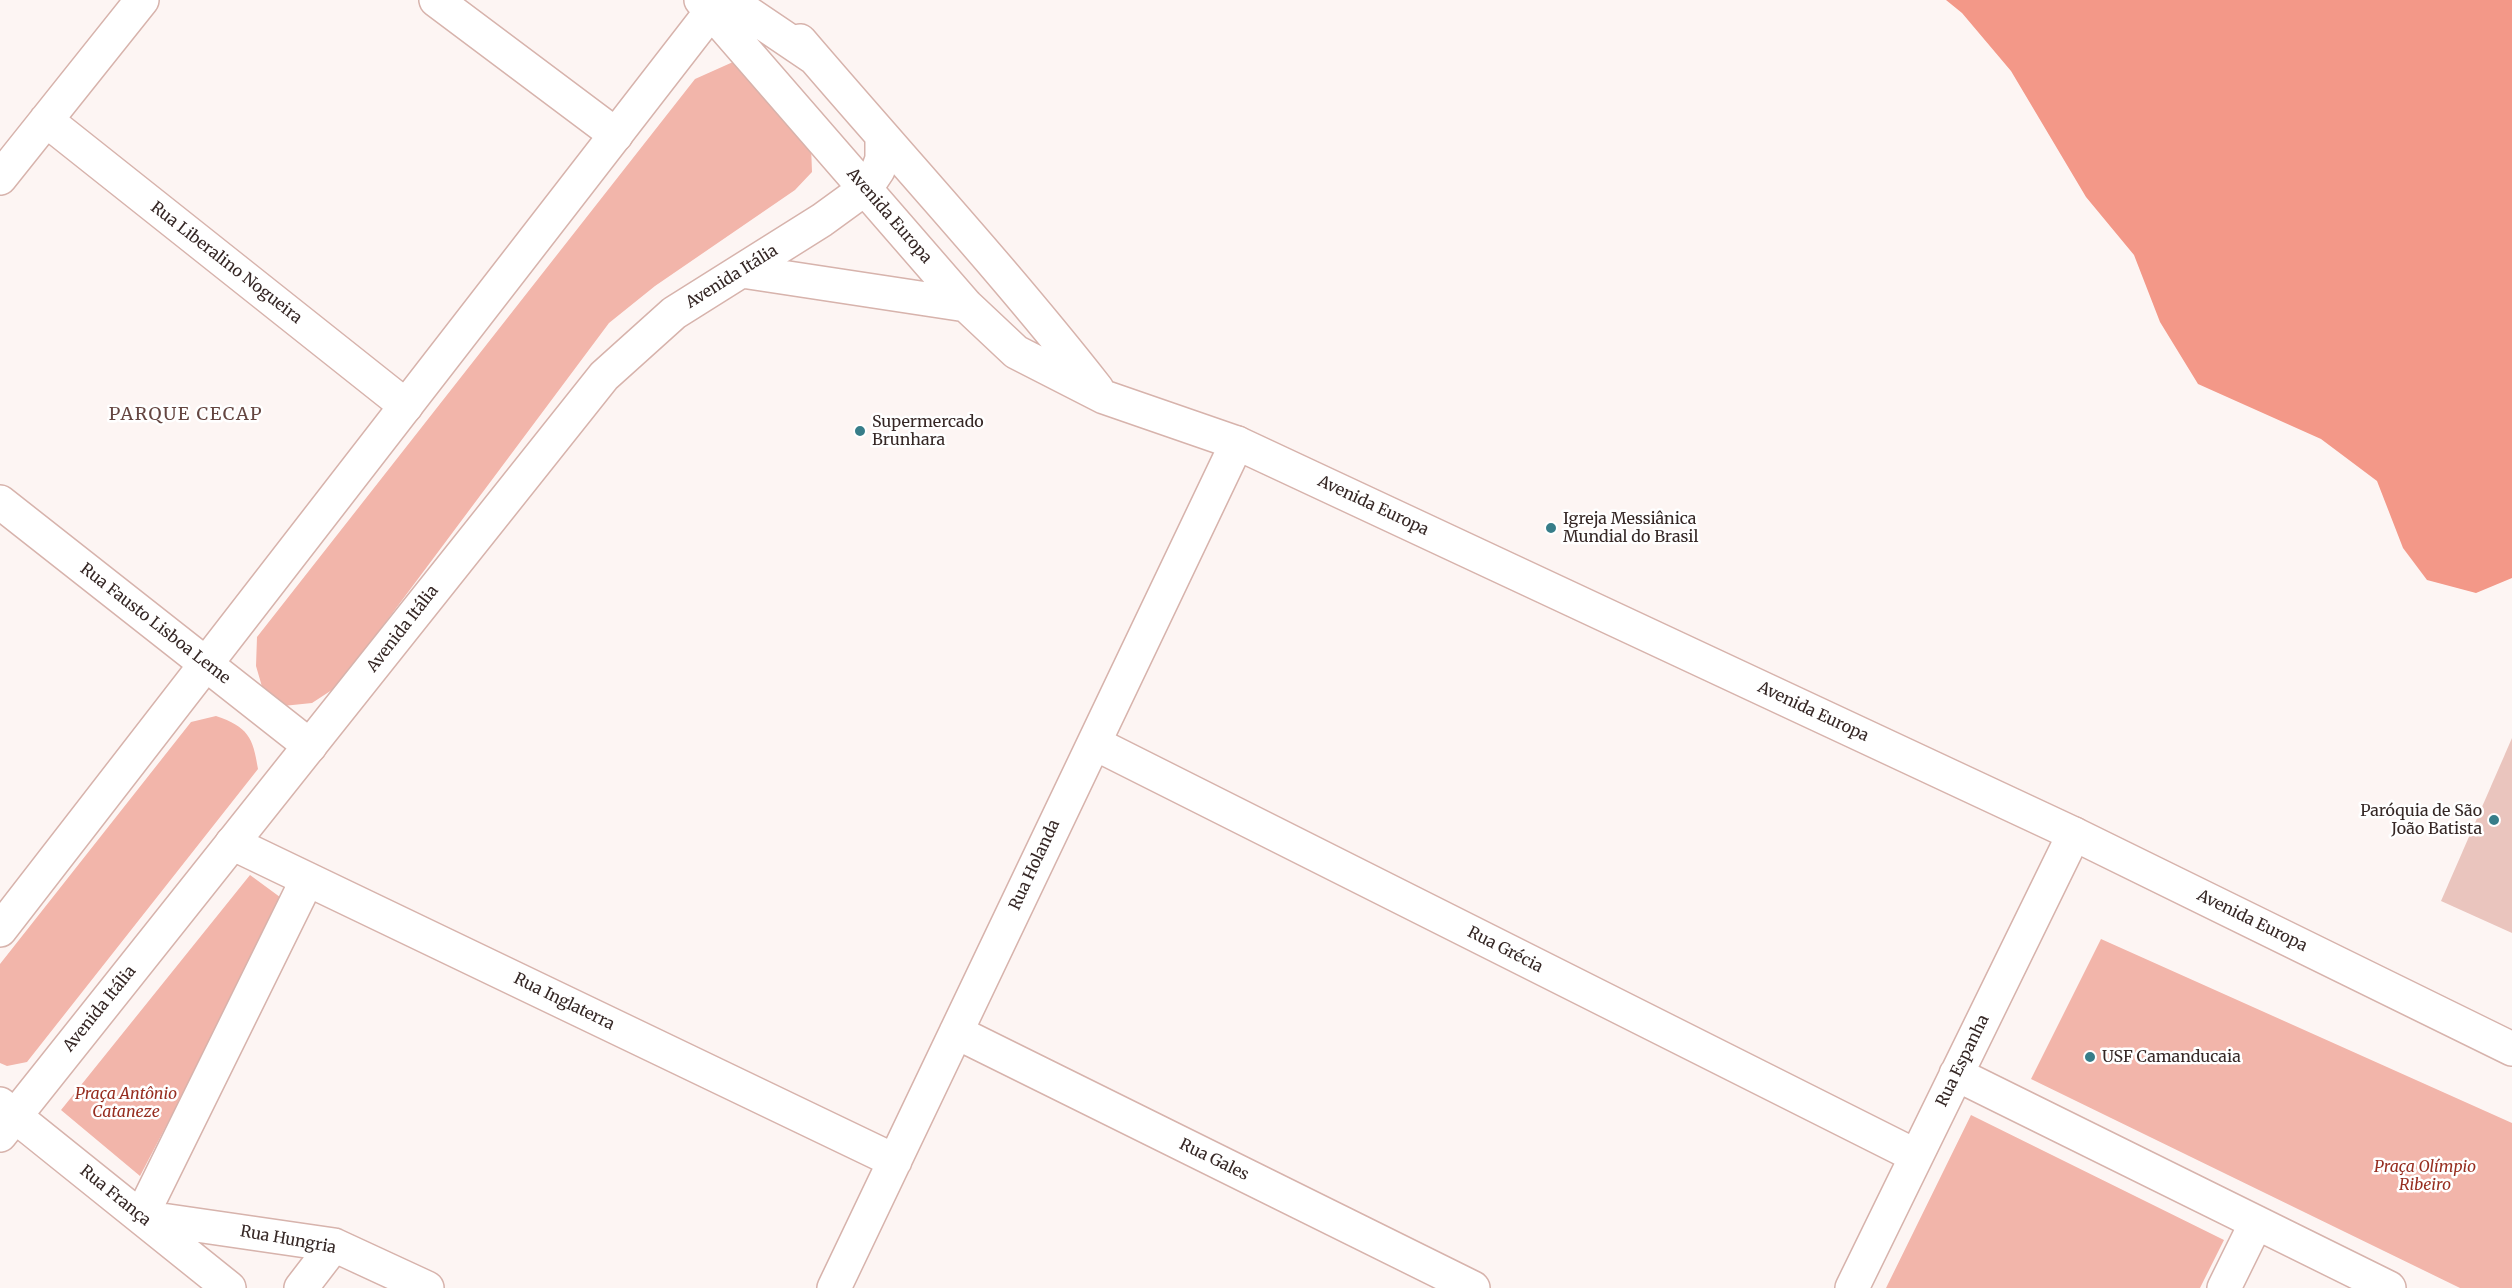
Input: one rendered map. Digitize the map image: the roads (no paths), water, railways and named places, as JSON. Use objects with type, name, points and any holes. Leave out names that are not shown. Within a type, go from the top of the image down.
[{"type":"street","points":[[0,178],[142,0]]},
{"type":"street","points":[[436,0],[616,135]]},
{"type":"street","points":[[765,0],[882,139],[1050,329],[1104,398]]},
{"type":"street","points":[[0,930],[616,135],[706,6],[742,9],[813,57]]},
{"type":"street","name":"Avenida Europa","points":[[706,6],[966,305],[1016,352],[1104,398],[1237,443],[2074,834],[2512,1049]]},
{"type":"street","name":"Rua Liberalino Nogueira","points":[[46,120],[406,406]]},
{"type":"street","points":[[866,188],[878,170],[882,159],[882,139]]},
{"type":"street","name":"Avenida Itália","points":[[5,1118],[232,843],[604,376],[674,313],[822,220],[866,188]]},
{"type":"street","points":[[742,270],[966,305]]},
{"type":"street","name":"Rua Holanda","points":[[834,1288],[1237,443]]},
{"type":"street","name":"Rua Fausto Lisboa Leme","points":[[0,502],[310,746]]},
{"type":"street","name":"Rua Grécia","points":[[1094,743],[1916,1156]]},
{"type":"street","name":"Rua Espanha","points":[[1852,1288],[2074,834]]},
{"type":"street","name":"Rua Inglaterra","points":[[232,843],[895,1161]]},
{"type":"street","points":[[141,1217],[307,880]]},
{"type":"street","name":"Rua Gales","points":[[956,1032],[1473,1288]]},
{"type":"street","points":[[1956,1074],[2388,1288]]},
{"type":"street","name":"Rua França","points":[[5,1118],[141,1217],[229,1288]]},
{"type":"street","name":"Rua Hungria","points":[[141,1217],[334,1245],[427,1288]]},
{"type":"street","points":[[2224,1288],[2256,1223]]},
{"type":"street","points":[[301,1288],[334,1245]]},
{"type":"place","name":"Supermercado Brunhara","points":[[860,431]]},
{"type":"place","name":"Igreja Messiânica Mundial do Brasil","points":[[1551,528]]},
{"type":"place","name":"Paróquia de São João Batista","points":[[2494,820]]},
{"type":"place","name":"USF Camanducaia","points":[[2090,1057]]},
{"type":"district","name":"PARQUE CECAP","points":[[186,415]]},
{"type":"park label","name":"Praça Antônio Cataneze","points":[[126,1103]]},
{"type":"park label","name":"Praça Olímpio Ribeiro","points":[[2425,1176]]}]
